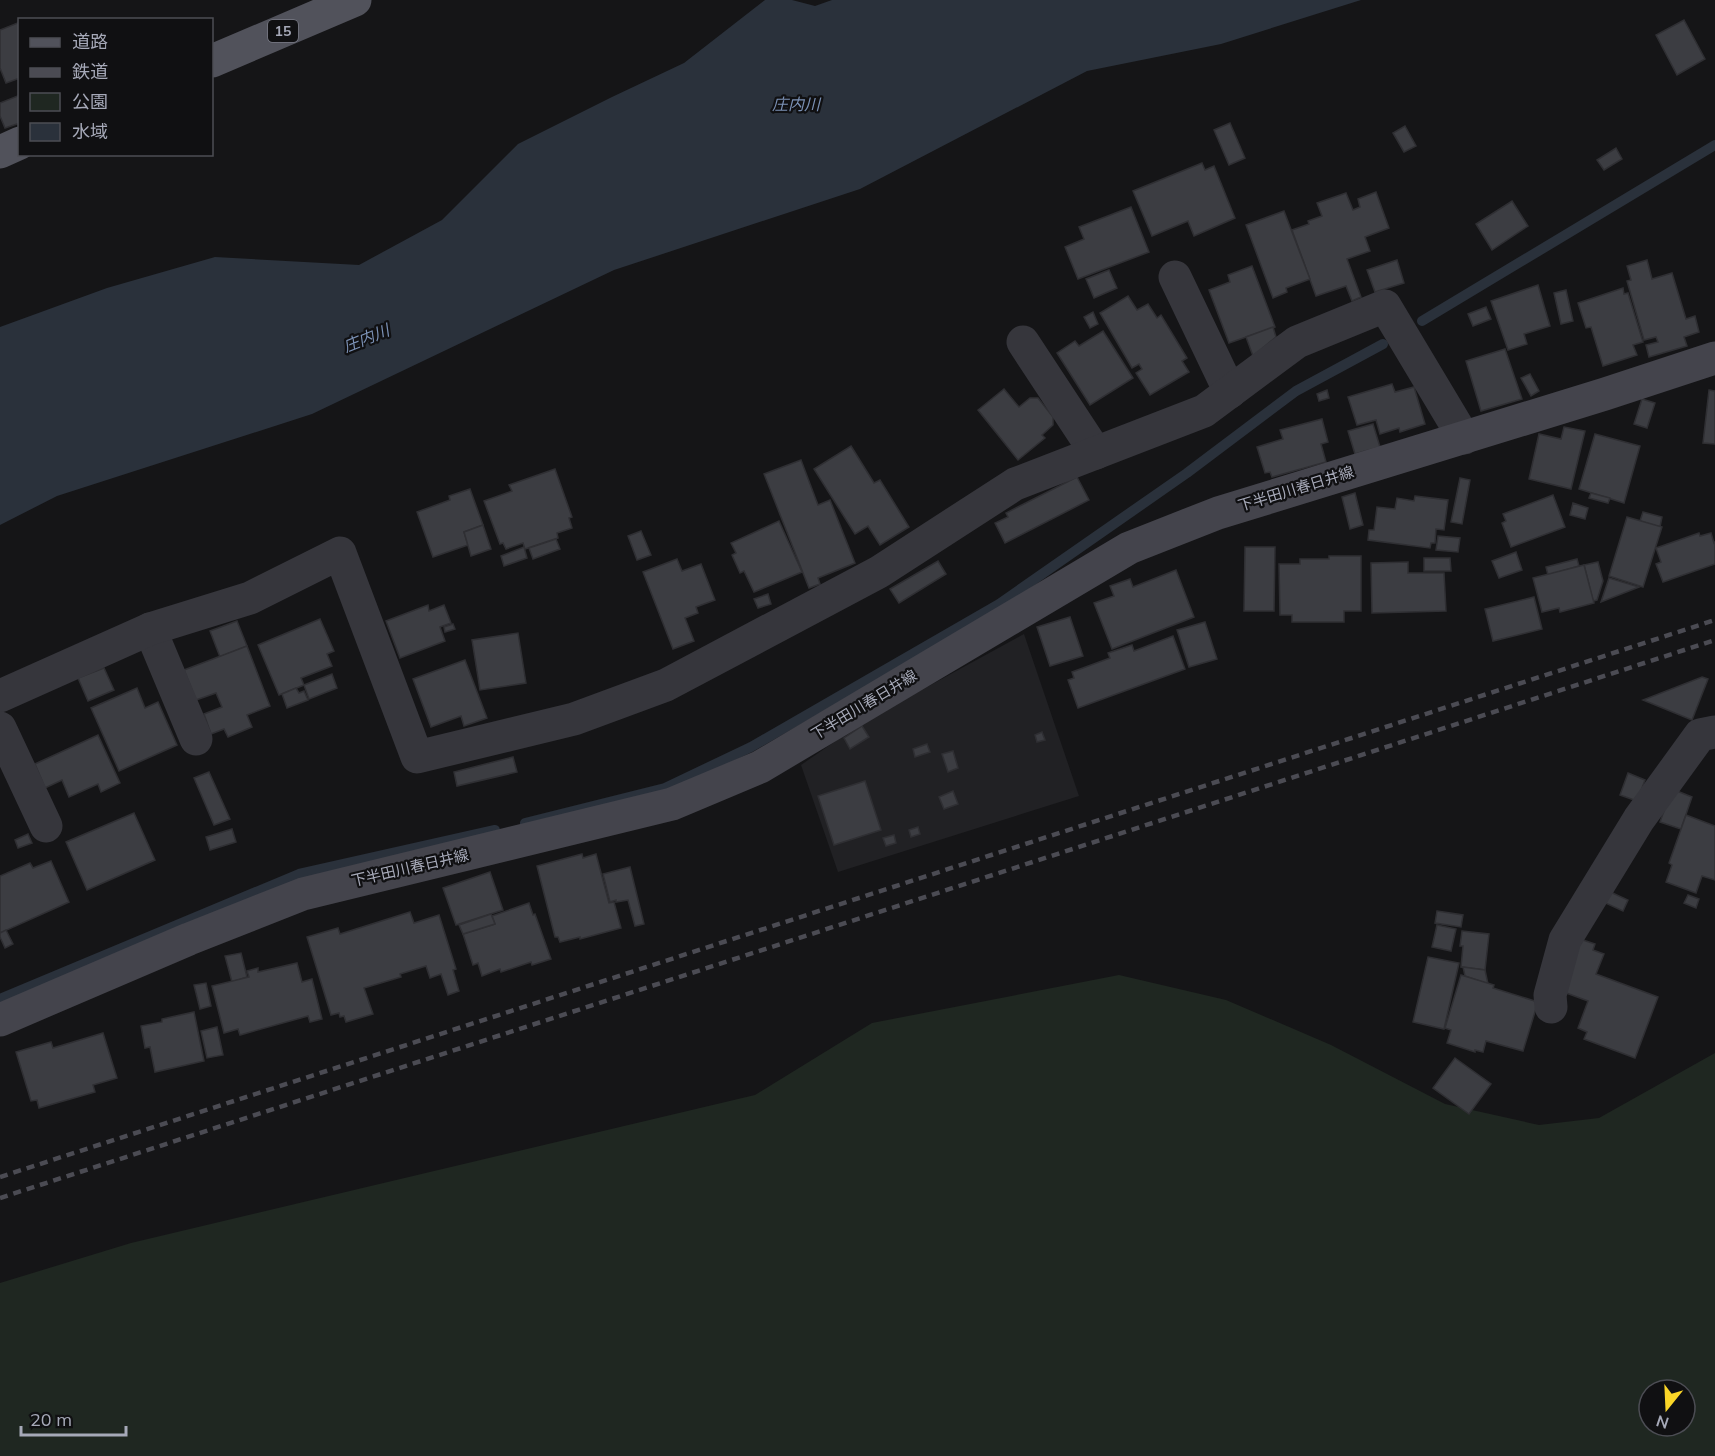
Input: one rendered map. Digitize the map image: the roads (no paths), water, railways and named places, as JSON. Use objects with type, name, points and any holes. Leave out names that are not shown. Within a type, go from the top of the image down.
[{"type":"main road","name":"15","points":[[213,61],[355,0]]},
{"type":"main road","points":[[0,152],[18,144]]},
{"type":"main road","name":"下半田川春日井線","points":[[0,1020],[189,939],[303,894],[672,804],[760,767],[1129,548],[1218,513],[1715,358]]},
{"type":"street","points":[[1175,277],[1230,392]]},
{"type":"street","points":[[0,696],[150,628],[250,598],[340,553],[417,757],[574,718],[666,685],[879,572],[1015,484],[1204,411],[1298,342],[1385,306],[1464,438]]},
{"type":"street","points":[[1023,342],[1096,453]]},
{"type":"street","points":[[150,628],[196,739]]},
{"type":"street","points":[[0,728],[46,826]]},
{"type":"street","points":[[1551,1008],[1550,995],[1564,940],[1639,819],[1700,735],[1715,732]]},
{"type":"water","name":"庄内川","points":[[765,0],[792,0],[815,6],[832,0],[1361,0],[1221,44],[1087,71],[860,189],[614,270],[312,414],[57,496],[0,525],[0,327],[107,288],[215,257],[359,265],[442,220],[518,144],[684,63]]},
{"type":"waterway","points":[[1422,321],[1715,145]]},
{"type":"waterway","points":[[525,823],[665,788],[751,747],[999,604],[1187,473],[1296,391],[1383,344]]},
{"type":"waterway","points":[[0,999],[299,874],[495,830]]},
{"type":"railway","points":[[0,1177],[1715,620]]},
{"type":"railway","points":[[0,1198],[1715,640]]}]
